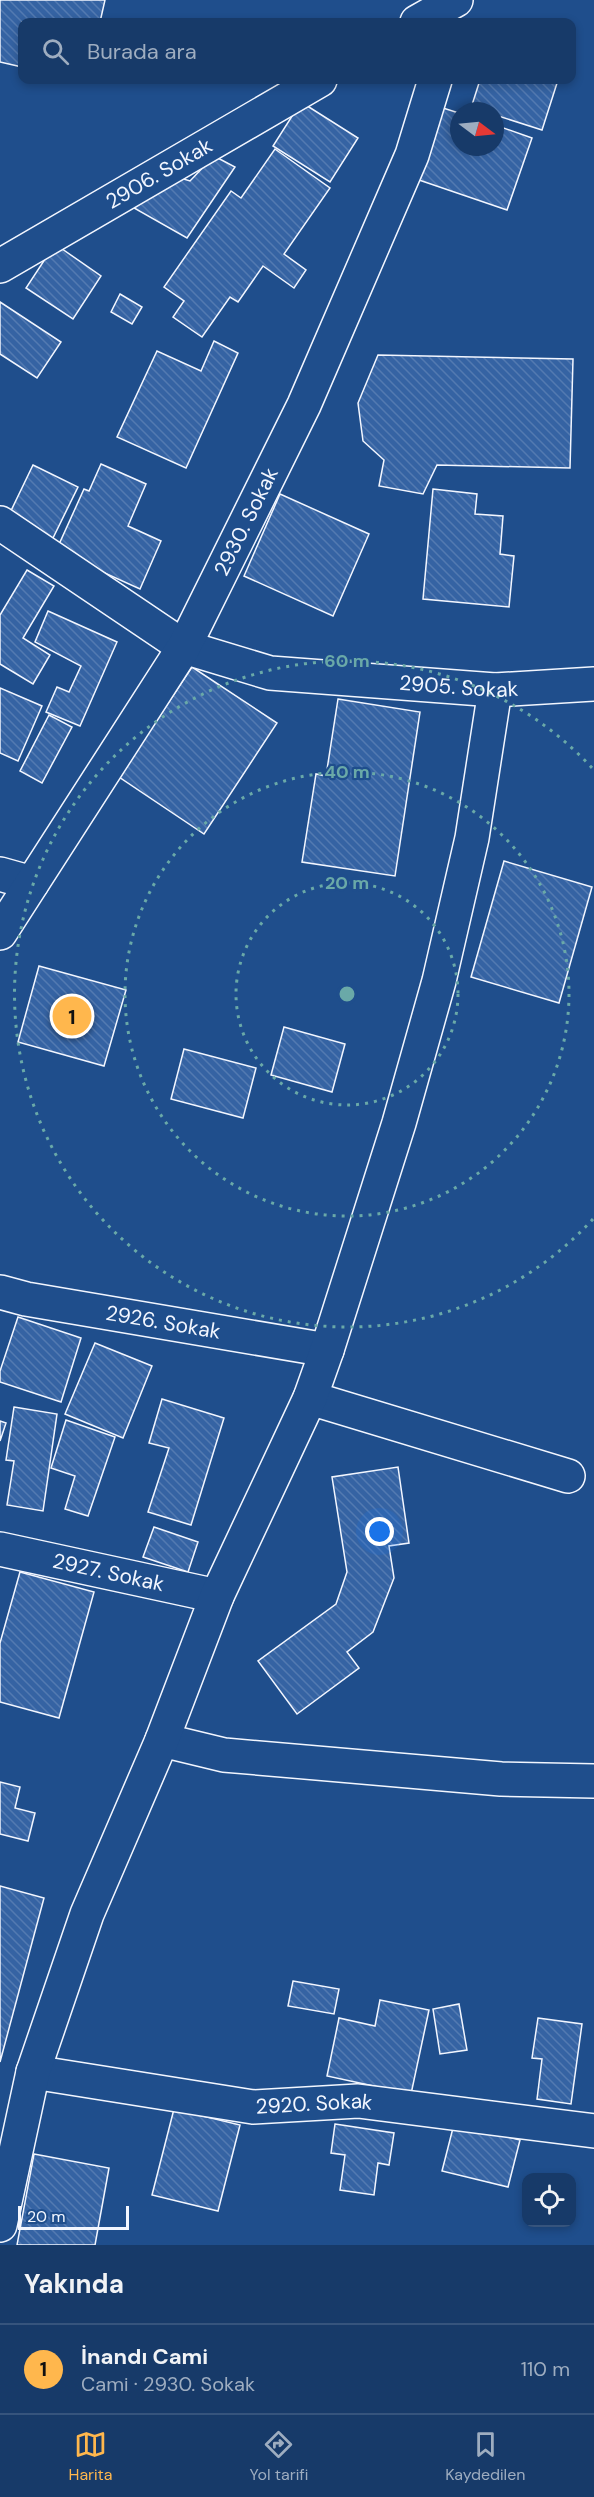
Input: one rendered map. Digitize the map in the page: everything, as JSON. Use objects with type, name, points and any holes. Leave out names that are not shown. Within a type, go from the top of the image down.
[{"type":"street","points":[[424,18],[457,0]]},
{"type":"street","points":[[453,18],[457,0]]},
{"type":"street","name":"2906. Sokak","points":[[2,261],[313,84]]},
{"type":"street","name":"2930. Sokak","points":[[0,933],[184,647],[303,405],[412,155],[434,84]]},
{"type":"street","points":[[0,524],[184,647]]},
{"type":"street","name":"2905. Sokak","points":[[184,647],[270,673],[495,690],[594,684]]},
{"type":"street","points":[[0,2224],[33,2072],[87,1914],[162,1740],[217,1596],[310,1398],[327,1350],[399,1122],[439,981],[472,838],[495,690]]},
{"type":"street","points":[[0,874],[32,883]]},
{"type":"street","name":"2926. Sokak","points":[[0,1292],[26,1299],[327,1350]]},
{"type":"street","points":[[310,1398],[568,1476]]},
{"type":"street","name":"2927. Sokak","points":[[0,1549],[217,1596]]},
{"type":"street","points":[[162,1740],[224,1755],[501,1779],[594,1781]]},
{"type":"street","name":"2920. Sokak","points":[[33,2072],[253,2107],[358,2101],[594,2131]]},
{"type":"building","points":[[0,0],[105,0],[101,18],[18,18],[18,66],[0,62]]},
{"type":"building","points":[[479,84],[557,84],[542,130],[504,118],[504,102],[473,102]]},
{"type":"building","points":[[301,102],[358,138],[330,182],[273,146]]},
{"type":"building","points":[[443,108],[450,110],[450,156],[504,156],[504,128],[532,138],[507,210],[419,180]]},
{"type":"building","points":[[275,149],[330,188],[284,254],[306,270],[294,288],[263,266],[238,302],[230,297],[202,337],[173,317],[184,301],[164,287],[231,191],[241,198]]},
{"type":"building","points":[[214,156],[235,167],[187,238],[134,208],[177,177],[190,181]]},
{"type":"building","points":[[55,244],[101,276],[73,319],[26,288]]},
{"type":"building","points":[[120,294],[142,307],[132,324],[111,312]]},
{"type":"building","points":[[0,302],[61,342],[37,378],[0,354]]},
{"type":"building","points":[[214,341],[238,353],[186,468],[117,437],[157,351],[201,371]]},
{"type":"building","points":[[378,355],[573,359],[570,468],[437,465],[423,494],[379,486],[384,460],[363,441],[358,403]]},
{"type":"building","points":[[101,464],[146,484],[128,526],[161,541],[140,589],[56,551],[84,489],[89,491]]},
{"type":"building","points":[[33,465],[78,487],[52,540],[7,519]]},
{"type":"building","points":[[433,489],[477,494],[475,514],[503,516],[500,554],[514,556],[509,607],[423,599]]},
{"type":"building","points":[[280,494],[369,534],[333,616],[244,576]]},
{"type":"building","points":[[27,570],[54,586],[23,638],[50,655],[33,684],[0,664],[0,615]]},
{"type":"building","points":[[48,611],[117,642],[80,726],[46,712],[57,687],[69,692],[81,666],[35,642]]},
{"type":"building","points":[[192,667],[277,723],[204,834],[119,777]]},
{"type":"building","points":[[0,688],[42,706],[18,761],[0,753]]},
{"type":"building","points":[[338,699],[420,712],[395,876],[302,862],[316,774],[326,776]]},
{"type":"building","points":[[49,715],[72,727],[42,783],[20,771]]},
{"type":"building","points":[[504,861],[592,887],[559,1003],[471,977]]},
{"type":"building","points":[[39,966],[126,990],[104,1066],[18,1042]]},
{"type":"building","points":[[284,1027],[345,1044],[332,1092],[271,1075]]},
{"type":"building","points":[[184,1049],[256,1068],[243,1118],[171,1099]]},
{"type":"building","points":[[18,1317],[81,1338],[61,1402],[0,1382],[0,1371]]},
{"type":"building","points":[[95,1343],[152,1366],[123,1438],[65,1414]]},
{"type":"building","points":[[162,1399],[224,1418],[191,1525],[148,1512],[169,1448],[149,1443]]},
{"type":"building","points":[[14,1407],[57,1414],[43,1511],[7,1505],[14,1461],[6,1460]]},
{"type":"building","points":[[66,1420],[115,1437],[88,1516],[65,1509],[75,1476],[51,1468]]},
{"type":"building","points":[[0,1421],[6,1423],[0,1441]]},
{"type":"building","points":[[398,1467],[409,1543],[389,1546],[394,1578],[373,1632],[347,1652],[359,1668],[297,1714],[258,1661],[336,1604],[347,1572],[332,1477]]},
{"type":"building","points":[[154,1527],[198,1542],[188,1572],[143,1557]]},
{"type":"building","points":[[20,1572],[94,1592],[59,1718],[0,1702],[0,1643]]},
{"type":"building","points":[[0,1782],[20,1787],[15,1808],[35,1813],[28,1841],[0,1834]]},
{"type":"building","points":[[0,1886],[44,1898],[0,2062]]},
{"type":"building","points":[[293,1981],[339,1989],[334,2014],[288,2006]]},
{"type":"building","points":[[380,2000],[429,2010],[411,2094],[327,2076],[339,2018],[375,2026]]},
{"type":"building","points":[[459,2004],[467,2050],[440,2054],[433,2009]]},
{"type":"building","points":[[538,2018],[582,2024],[571,2104],[537,2099],[542,2059],[532,2058]]},
{"type":"building","points":[[174,2109],[240,2125],[218,2211],[152,2195]]},
{"type":"building","points":[[335,2124],[394,2133],[389,2165],[378,2163],[374,2195],[340,2190],[345,2155],[331,2153]]},
{"type":"building","points":[[454,2124],[520,2140],[508,2187],[442,2171]]},
{"type":"building","points":[[34,2154],[109,2168],[95,2245],[17,2245]]},
{"type":"place","name":"İnandı Cami","points":[[72,1016]]}]
